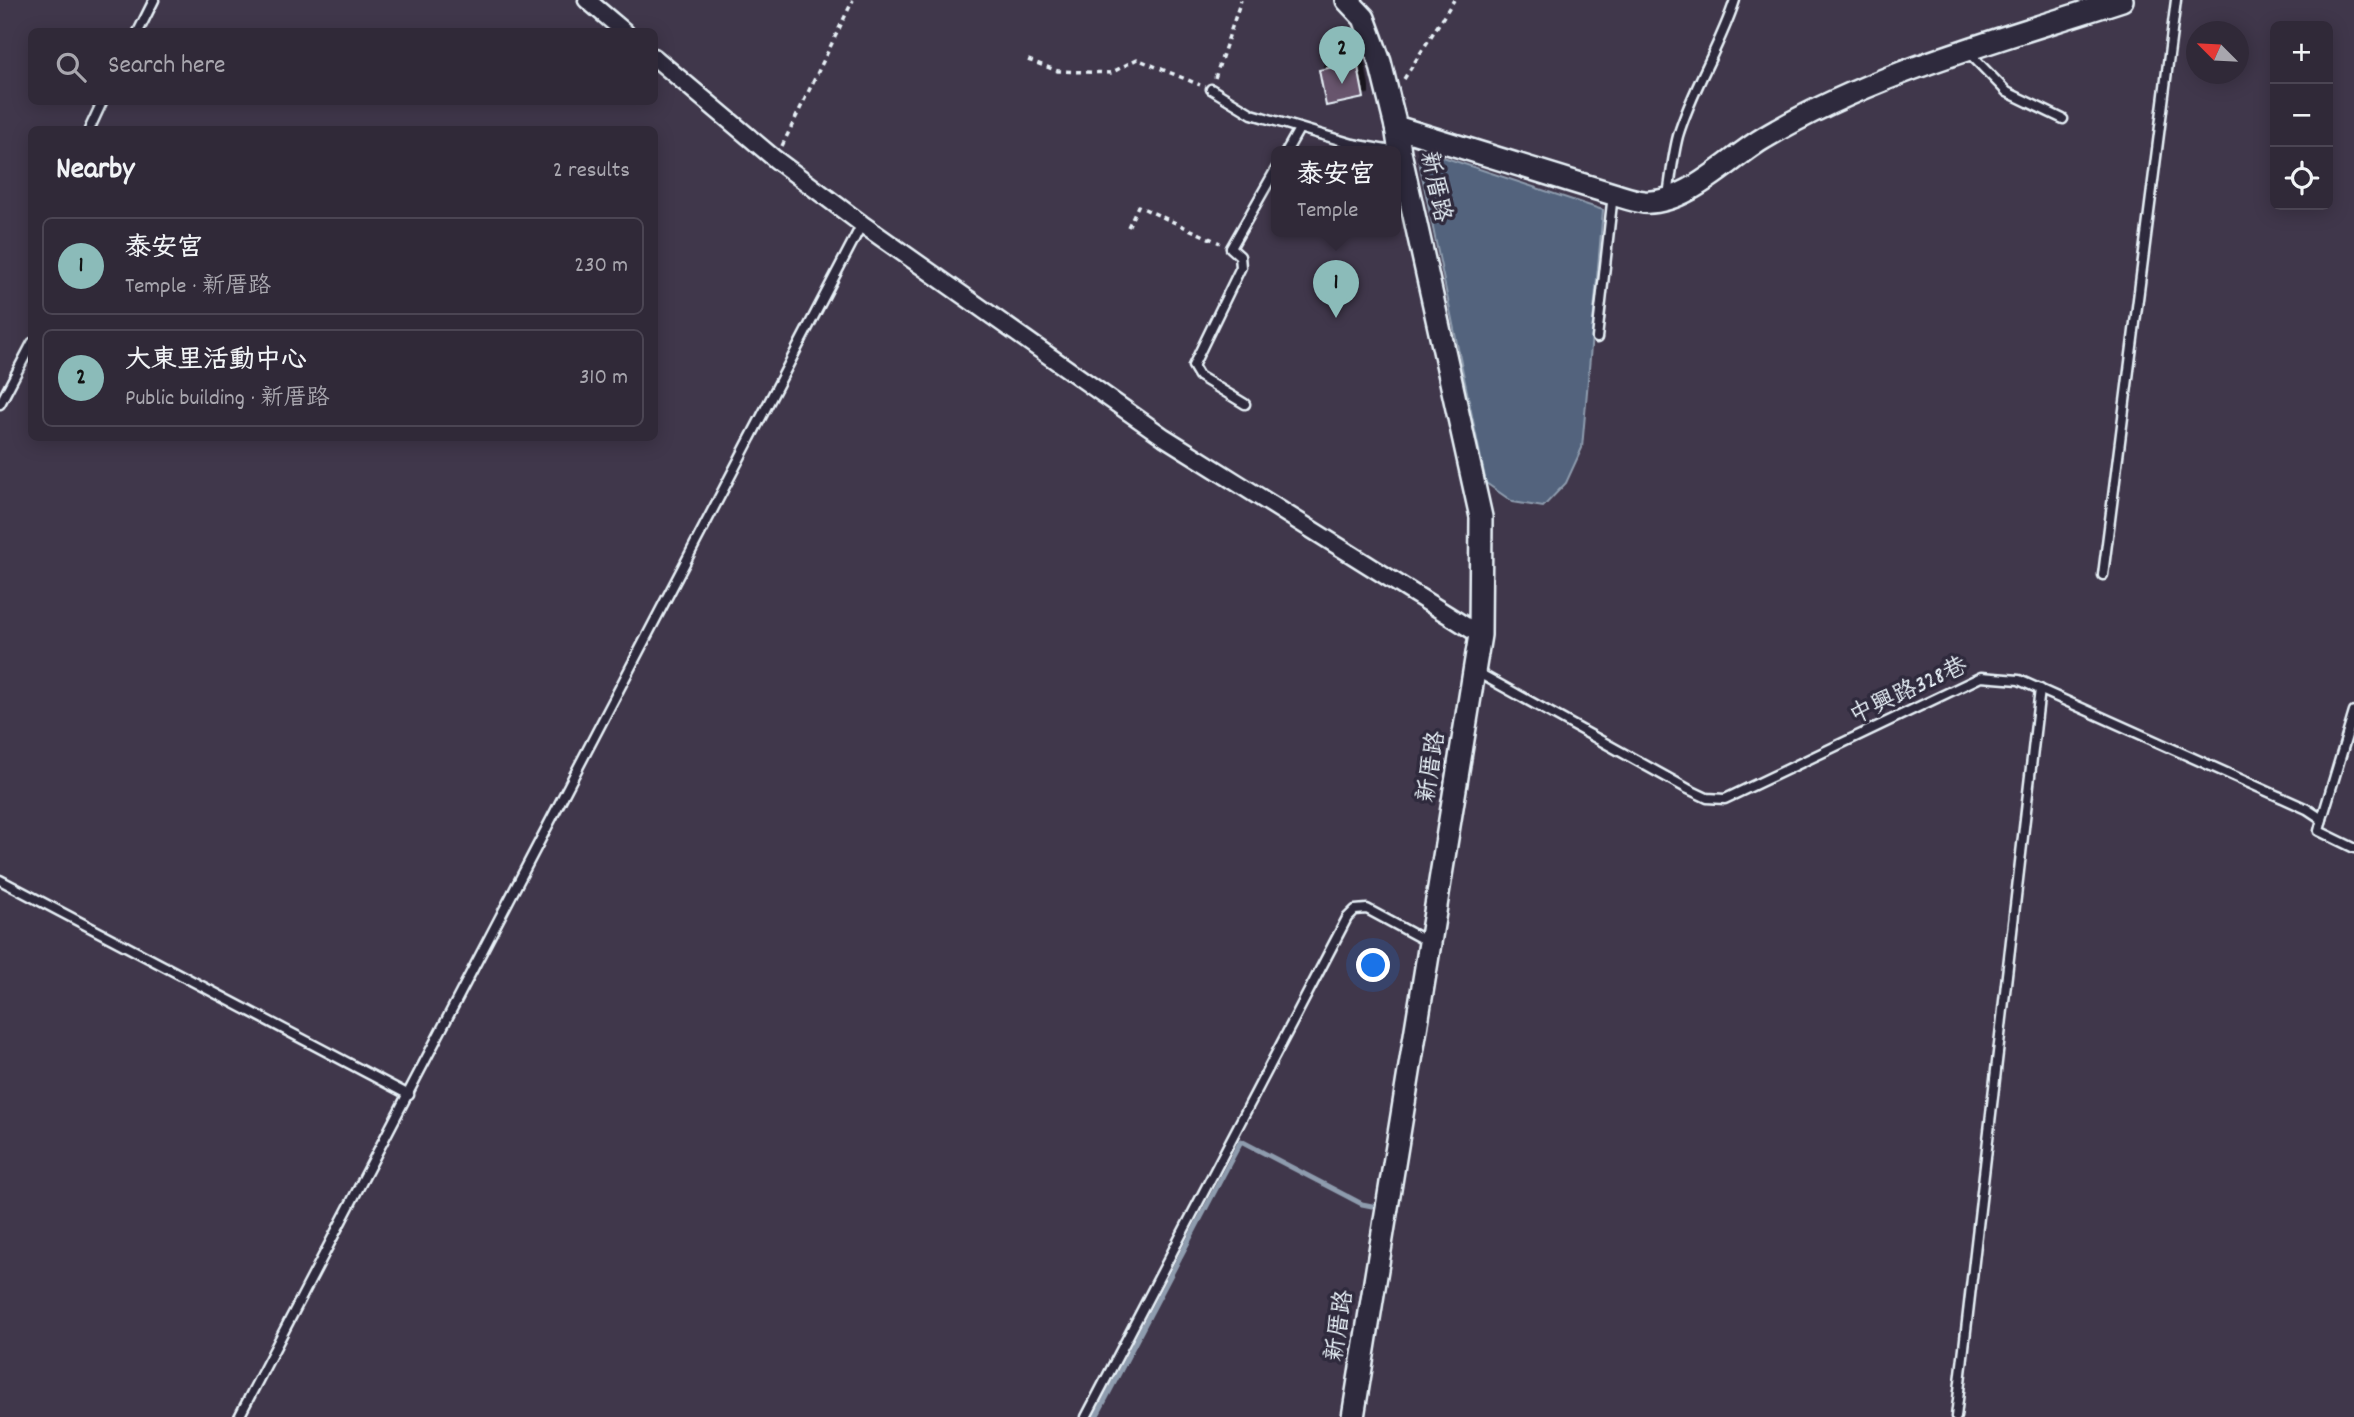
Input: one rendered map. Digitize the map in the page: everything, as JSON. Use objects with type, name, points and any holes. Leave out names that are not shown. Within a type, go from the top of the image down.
[{"type":"street","points":[[587,0],[620,28]]},
{"type":"street","name":"新厝路","points":[[1347,0],[1364,18],[1380,62],[1391,102],[1398,146]]},
{"type":"street","points":[[1396,127],[1613,194],[1645,202],[1668,198],[1704,181],[1761,139],[1837,98],[1875,82],[2122,0]]},
{"type":"street","points":[[658,60],[775,159],[862,224],[1164,437],[1480,635]]},
{"type":"street","name":"新厝路","points":[[1353,1417],[1480,635],[1481,517],[1401,161]]},
{"type":"lane","points":[[140,28],[154,0]]},
{"type":"lane","points":[[1668,198],[1678,137],[1726,28],[1735,0]]},
{"type":"lane","points":[[2103,575],[2176,0]]},
{"type":"lane","points":[[1967,51],[2007,92],[2063,120]]},
{"type":"lane","points":[[1211,89],[1252,114],[1364,146]]},
{"type":"lane","points":[[91,126],[101,105]]},
{"type":"lane","points":[[1289,146],[1299,129]]},
{"type":"lane","points":[[1245,404],[1199,376],[1193,366],[1241,267],[1240,256],[1231,248],[1271,178]]},
{"type":"lane","points":[[1597,338],[1613,194]]},
{"type":"lane","points":[[239,1417],[862,224]]},
{"type":"lane","points":[[0,404],[28,351]]},
{"type":"lane","name":"中興路328巷","points":[[1475,671],[1707,798],[1725,799],[1981,677],[2019,680],[2307,809],[2322,819],[2319,831],[2354,848]]},
{"type":"lane","points":[[1956,1417],[2040,689]]},
{"type":"lane","points":[[2322,819],[2354,712]]},
{"type":"lane","points":[[0,880],[409,1095]]},
{"type":"lane","points":[[1086,1417],[1347,919],[1355,910],[1367,909],[1431,944]]},
{"type":"path","points":[[775,159],[853,0]]},
{"type":"path","points":[[1028,60],[1058,71],[1111,73],[1137,59],[1211,89],[1241,0]]},
{"type":"path","points":[[1391,102],[1454,0]]},
{"type":"path","points":[[1128,227],[1138,206],[1231,248]]},
{"type":"water","points":[[1434,154],[1603,210],[1582,448],[1566,483],[1543,507],[1513,502],[1486,483],[1419,161]]},
{"type":"building","points":[[1357,62],[1364,98],[1326,106],[1319,70]]},
{"type":"waterway","points":[[1096,1417],[1241,1141],[1362,1204],[1372,1206]]},
{"type":"place","name":"大東里活動中心","points":[[1342,84]]},
{"type":"place","name":"泰安宮","points":[[1336,318]]}]
